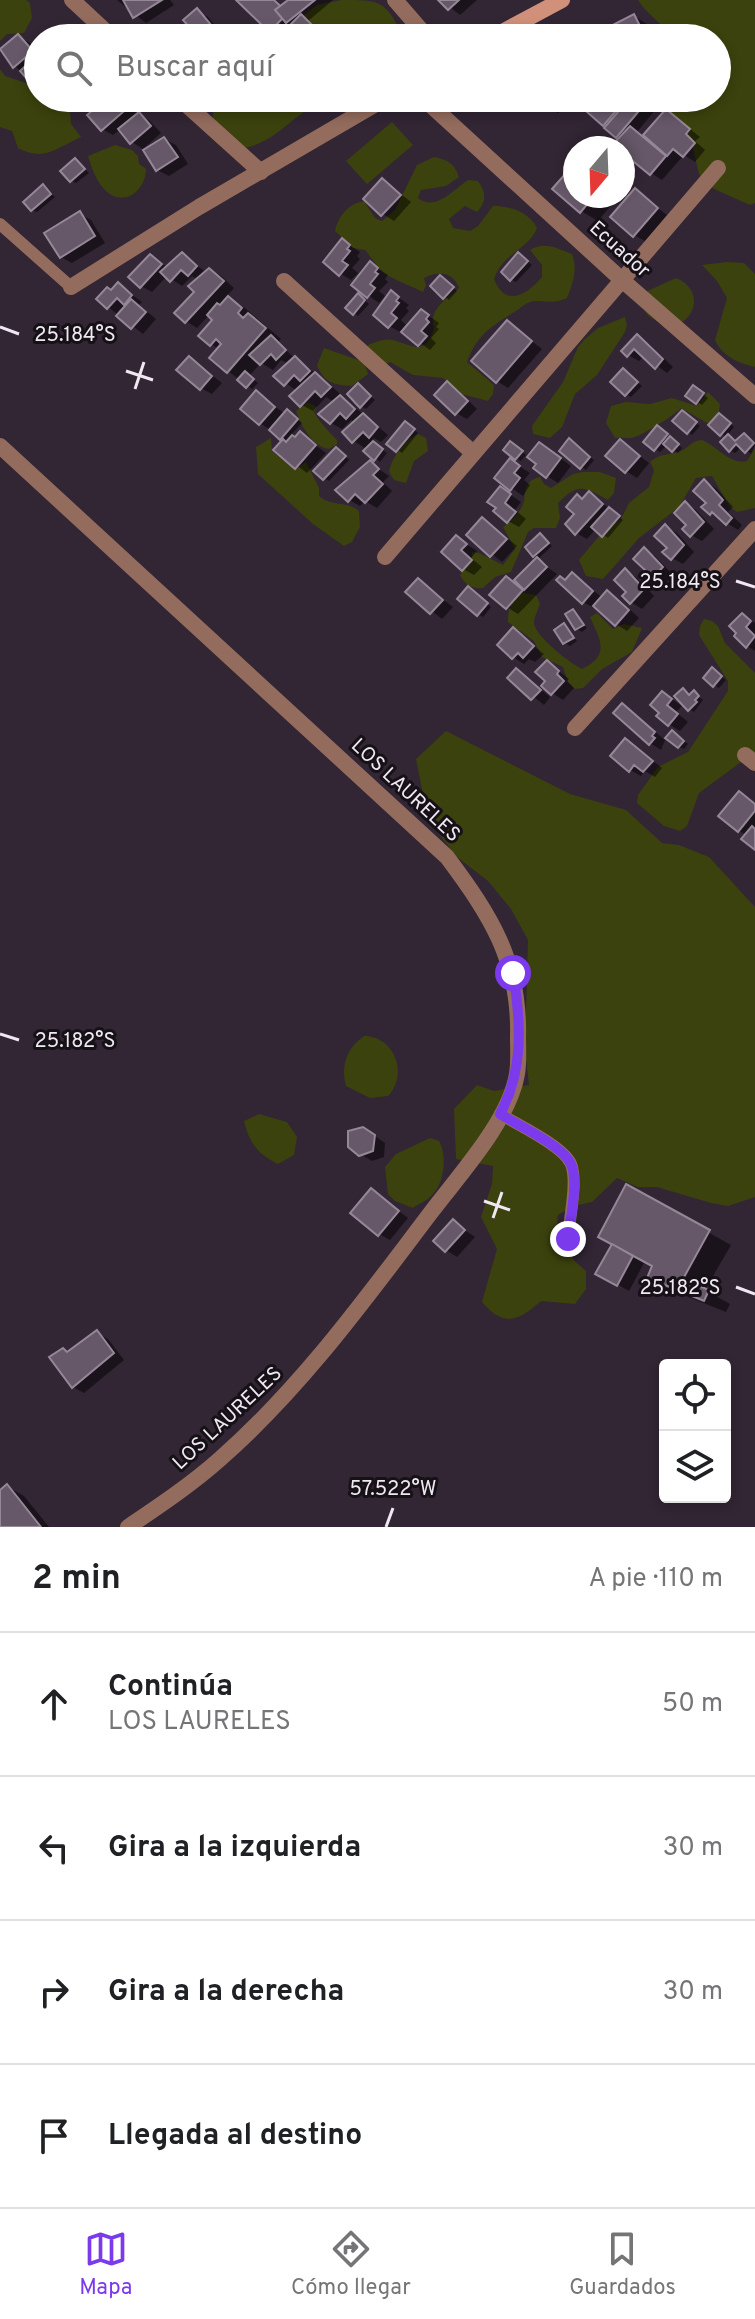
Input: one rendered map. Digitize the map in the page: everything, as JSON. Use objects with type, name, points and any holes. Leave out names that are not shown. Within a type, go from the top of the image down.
[{"type":"street","points":[[72,0],[98,24]]},
{"type":"street","points":[[395,0],[416,24]]},
{"type":"street","points":[[517,24],[562,0]]},
{"type":"street","points":[[195,112],[261,172]]},
{"type":"street","points":[[71,287],[362,112]]},
{"type":"street","name":"Ecuador","points":[[438,112],[622,280],[755,396]]},
{"type":"street","points":[[385,557],[718,168]]},
{"type":"street","points":[[284,281],[473,453]]},
{"type":"street","name":"LOS LAURELES","points":[[0,446],[447,857],[485,908],[502,941],[513,973],[518,1005],[517,1073],[511,1094],[482,1146],[316,1361],[220,1459],[128,1527]]},
{"type":"street","points":[[575,728],[755,529]]},
{"type":"lane","points":[[0,224],[71,287]]},
{"type":"lane","points":[[500,1114],[553,1146],[571,1163],[574,1181],[568,1239]]},
{"type":"green space","points":[[0,0],[26,0],[30,3],[32,18],[29,24],[24,24],[24,33],[7,34],[0,41]]},
{"type":"green space","points":[[341,0],[374,2],[386,9],[396,24],[293,24],[317,5]]},
{"type":"green space","points":[[638,0],[755,0],[755,203],[750,205],[714,189],[699,174],[691,140],[664,112],[731,112],[731,24],[660,24]]},
{"type":"green space","points":[[0,69],[5,76],[24,82],[24,112],[70,112],[71,124],[81,137],[57,149],[36,154],[18,148],[12,131],[0,127]]},
{"type":"green space","points":[[304,112],[264,141],[236,149],[218,130],[213,114]]},
{"type":"green space","points":[[392,122],[413,145],[367,184],[346,161]]},
{"type":"green space","points":[[115,145],[132,150],[138,156],[139,164],[146,169],[138,190],[127,197],[113,196],[106,191],[97,179],[88,156]]},
{"type":"green space","points":[[434,157],[450,163],[459,177],[446,186],[421,190],[418,198],[424,202],[437,201],[468,180],[478,181],[483,189],[484,200],[477,212],[465,206],[449,219],[453,228],[470,231],[478,226],[493,206],[518,211],[534,222],[537,228],[533,235],[503,263],[494,279],[504,293],[516,296],[530,289],[542,277],[542,265],[530,250],[535,247],[556,248],[572,254],[574,260],[574,276],[567,298],[555,302],[531,302],[494,325],[476,343],[467,362],[494,385],[488,401],[461,394],[443,378],[413,375],[390,362],[383,366],[365,353],[368,345],[384,340],[422,346],[434,329],[436,310],[459,288],[453,279],[440,273],[424,278],[426,285],[423,292],[400,282],[384,273],[365,250],[353,248],[335,231],[345,212],[364,201],[375,218],[382,221],[395,210],[417,165]]},
{"type":"green space","points":[[744,263],[755,274],[755,367],[731,358],[715,340],[727,298],[702,265]]},
{"type":"green space","points":[[676,278],[690,289],[694,304],[687,318],[672,327],[648,316],[642,300],[643,293]]},
{"type":"green space","points":[[625,317],[625,332],[597,375],[575,394],[562,427],[550,438],[533,434],[532,426],[563,382],[578,347],[598,328]]},
{"type":"green space","points":[[324,348],[364,362],[368,374],[352,386],[330,382],[317,365]]},
{"type":"green space","points":[[708,392],[720,404],[717,416],[707,423],[681,408],[633,438],[615,438],[606,423],[611,406],[626,402],[650,404],[672,398],[697,406]]},
{"type":"green space","points":[[308,402],[317,407],[314,412],[337,440],[337,444],[329,449],[313,440],[298,417],[296,411]]},
{"type":"green space","points":[[418,434],[426,438],[428,451],[414,461],[406,483],[394,480],[389,472],[393,461],[399,450]]},
{"type":"green space","points":[[271,438],[272,451],[295,470],[306,462],[319,488],[319,496],[359,511],[360,527],[352,542],[344,546],[313,524],[258,474],[256,447]]},
{"type":"green space","points":[[702,440],[741,462],[747,461],[755,448],[755,508],[737,512],[730,507],[712,476],[696,478],[679,507],[639,538],[603,579],[586,576],[579,560],[600,535],[621,519],[629,503],[649,487],[654,470],[650,462]]},
{"type":"green space","points":[[582,472],[600,472],[616,478],[614,493],[608,500],[587,490],[571,492],[558,503],[560,518],[556,528],[534,528],[528,532],[511,572],[495,577],[483,588],[472,587],[464,581],[460,575],[472,561],[472,552],[503,565],[515,549],[503,527],[521,509],[529,483],[540,477],[551,488]]},
{"type":"green space","points":[[520,592],[536,595],[540,604],[534,623],[540,635],[562,656],[582,669],[597,658],[601,646],[590,617],[597,613],[613,629],[624,624],[642,628],[632,652],[602,669],[583,688],[575,689],[568,682],[563,667],[542,657],[534,641],[508,622],[510,606]]},
{"type":"green space","points":[[704,619],[718,626],[725,643],[755,673],[755,771],[741,762],[699,793],[687,826],[680,831],[664,826],[637,803],[638,795],[658,767],[688,752],[728,691],[728,681],[699,635]]},
{"type":"green space","points":[[446,731],[570,794],[626,810],[662,843],[679,845],[709,857],[755,907],[755,1197],[728,1206],[657,1187],[638,1187],[617,1178],[592,1202],[574,1206],[558,1215],[558,1232],[563,1246],[586,1271],[586,1289],[575,1304],[541,1301],[525,1314],[511,1319],[497,1315],[482,1302],[497,1249],[481,1217],[492,1184],[493,1166],[456,1159],[454,1109],[477,1085],[494,1091],[529,1085],[525,1050],[528,940],[511,909],[488,881],[457,857],[435,829],[423,794],[416,759]]},
{"type":"green space","points":[[364,1036],[383,1042],[395,1058],[397,1077],[388,1096],[370,1098],[346,1086],[344,1071],[347,1057]]},
{"type":"green space","points":[[259,1114],[287,1122],[297,1137],[294,1155],[278,1164],[255,1147],[244,1121]]},
{"type":"green space","points":[[430,1138],[439,1141],[442,1147],[443,1170],[439,1186],[428,1199],[413,1208],[395,1201],[388,1194],[385,1167],[396,1154]]},
{"type":"building","points":[[123,0],[162,0],[133,18]]},
{"type":"building","points":[[236,0],[274,0],[288,13],[277,24],[261,24]]},
{"type":"building","points":[[288,0],[315,0],[286,23],[275,10]]},
{"type":"building","points":[[438,0],[459,0],[448,10]]},
{"type":"building","points":[[197,8],[210,24],[187,24],[183,20]]},
{"type":"building","points":[[301,14],[311,24],[291,24]]},
{"type":"building","points":[[634,14],[639,24],[615,24]]},
{"type":"building","points":[[18,34],[24,41],[24,59],[13,68],[0,49]]},
{"type":"building","points":[[91,112],[123,112],[101,131],[87,115]]},
{"type":"building","points":[[139,112],[151,126],[130,144],[118,129]]},
{"type":"building","points":[[587,112],[615,112],[603,126]]},
{"type":"building","points":[[618,112],[638,112],[618,136],[604,128]]},
{"type":"building","points":[[663,112],[670,112],[690,129],[686,134],[695,143],[683,157],[673,149],[667,156],[643,135]]},
{"type":"building","points":[[630,126],[666,156],[650,175],[635,163],[635,136],[621,136]]},
{"type":"building","points":[[164,137],[178,157],[156,171],[143,150]]},
{"type":"building","points":[[75,158],[85,169],[70,182],[60,171]]},
{"type":"building","points":[[563,177],[563,198],[552,189]]},
{"type":"building","points":[[382,178],[401,195],[381,216],[363,199]]},
{"type":"building","points":[[43,184],[51,194],[31,211],[23,202]]},
{"type":"building","points":[[635,188],[658,208],[633,237],[610,217],[618,208],[635,208]]},
{"type":"building","points":[[80,211],[95,236],[60,258],[44,233]]},
{"type":"building","points":[[342,238],[350,245],[347,249],[350,251],[342,261],[348,265],[339,276],[323,262]]},
{"type":"building","points":[[182,252],[197,266],[188,276],[181,270],[170,282],[160,272]]},
{"type":"building","points":[[518,252],[528,261],[510,281],[501,272]]},
{"type":"building","points":[[150,254],[162,264],[140,288],[128,277]]},
{"type":"building","points":[[370,261],[378,268],[375,272],[378,274],[370,284],[375,288],[367,298],[351,285]]},
{"type":"building","points":[[209,268],[224,281],[185,323],[174,313],[194,292],[188,286]]},
{"type":"building","points":[[440,275],[454,287],[443,299],[430,286]]},
{"type":"building","points":[[118,282],[132,295],[124,305],[117,298],[107,309],[96,299],[107,287],[111,290]]},
{"type":"building","points":[[391,290],[399,297],[396,301],[399,303],[391,313],[397,318],[388,328],[373,315]]},
{"type":"building","points":[[358,293],[365,300],[353,315],[345,308]]},
{"type":"building","points":[[228,296],[242,308],[238,313],[243,318],[248,313],[266,328],[227,373],[209,358],[221,344],[216,339],[210,346],[198,336],[212,320],[207,315]]},
{"type":"building","points":[[131,299],[146,312],[131,329],[116,316]]},
{"type":"building","points":[[421,309],[429,315],[426,319],[429,322],[421,331],[427,336],[418,346],[401,332]]},
{"type":"building","points":[[507,320],[532,341],[496,383],[471,361]]},
{"type":"building","points":[[637,334],[663,359],[655,369],[634,349],[627,357],[621,351]]},
{"type":"building","points":[[271,335],[286,350],[276,360],[271,354],[260,365],[249,355]]},
{"type":"building","points":[[189,356],[212,376],[200,390],[176,370]]},
{"type":"building","points":[[295,356],[310,371],[300,381],[294,375],[284,386],[273,376]]},
{"type":"building","points":[[623,368],[638,382],[625,396],[610,382]]},
{"type":"building","points":[[245,371],[254,379],[246,388],[237,380]]},
{"type":"building","points":[[315,372],[331,387],[321,397],[315,391],[300,407],[289,396]]},
{"type":"building","points":[[447,381],[468,401],[455,415],[434,395]]},
{"type":"building","points":[[358,383],[371,396],[360,408],[347,394]]},
{"type":"building","points":[[693,385],[704,393],[696,404],[685,396]]},
{"type":"building","points":[[256,390],[275,407],[259,425],[240,409]]},
{"type":"building","points":[[340,395],[355,409],[346,419],[340,413],[330,424],[318,414]]},
{"type":"building","points":[[287,409],[298,419],[280,440],[269,430]]},
{"type":"building","points":[[682,410],[697,422],[687,434],[672,421]]},
{"type":"building","points":[[363,413],[378,427],[369,438],[363,432],[352,443],[342,432]]},
{"type":"building","points":[[719,413],[731,423],[720,436],[708,425]]},
{"type":"building","points":[[405,421],[415,429],[396,452],[386,444]]},
{"type":"building","points":[[657,425],[668,434],[654,451],[643,442]]},
{"type":"building","points":[[300,431],[316,445],[295,469],[273,450],[283,439],[286,442]]},
{"type":"building","points":[[744,433],[754,443],[745,453],[736,444],[729,452],[720,442],[728,434],[735,441]]},
{"type":"building","points":[[670,436],[679,444],[672,452],[663,444]]},
{"type":"building","points":[[569,438],[590,457],[580,469],[559,451]]},
{"type":"building","points":[[620,439],[640,456],[625,473],[605,456]]},
{"type":"building","points":[[373,441],[383,449],[374,461],[363,451]]},
{"type":"building","points":[[510,441],[523,451],[515,460],[503,450]]},
{"type":"building","points":[[539,442],[561,458],[546,478],[533,468],[536,464],[527,457]]},
{"type":"building","points":[[336,447],[346,456],[323,480],[313,471]]},
{"type":"building","points":[[510,458],[520,466],[514,473],[520,478],[510,491],[494,478]]},
{"type":"building","points":[[370,460],[379,469],[373,475],[383,484],[365,503],[355,494],[348,502],[335,490]]},
{"type":"building","points":[[704,479],[723,500],[719,505],[732,518],[726,525],[701,507],[706,503],[693,491]]},
{"type":"building","points":[[500,486],[511,494],[505,503],[516,512],[507,523],[487,502]]},
{"type":"building","points":[[589,491],[603,504],[575,535],[565,524],[574,514],[566,507],[577,494],[582,499]]},
{"type":"building","points":[[685,501],[704,522],[690,537],[682,529],[686,525],[674,513]]},
{"type":"building","points":[[609,507],[620,516],[602,537],[591,527]]},
{"type":"building","points":[[482,517],[507,539],[490,557],[466,535]]},
{"type":"building","points":[[665,524],[684,545],[671,560],[662,552],[667,548],[654,536]]},
{"type":"building","points":[[540,533],[549,543],[533,557],[525,547]]},
{"type":"building","points":[[456,535],[467,544],[461,550],[472,560],[462,571],[441,552]]},
{"type":"building","points":[[644,547],[663,567],[649,582],[641,575],[645,570],[633,559]]},
{"type":"building","points":[[537,557],[547,567],[524,590],[514,580]]},
{"type":"building","points":[[625,568],[644,589],[630,604],[622,596],[626,592],[614,580]]},
{"type":"building","points":[[572,572],[593,591],[582,604],[556,580],[560,576],[565,580]]},
{"type":"building","points":[[506,576],[523,590],[506,609],[489,595]]},
{"type":"building","points":[[418,578],[443,600],[430,614],[405,592]]},
{"type":"building","points":[[468,586],[488,603],[477,616],[457,599]]},
{"type":"building","points":[[607,590],[629,610],[615,626],[593,606]]},
{"type":"building","points":[[573,609],[584,625],[575,630],[565,614]]},
{"type":"building","points":[[742,613],[751,621],[746,627],[755,636],[746,648],[729,626]]},
{"type":"building","points":[[564,623],[574,638],[563,644],[554,630]]},
{"type":"building","points":[[513,627],[534,646],[523,658],[518,653],[512,659],[497,645]]},
{"type":"building","points":[[547,660],[559,671],[557,674],[564,681],[551,695],[541,686],[545,681],[535,672]]},
{"type":"building","points":[[712,667],[722,676],[713,687],[703,678]]},
{"type":"building","points":[[516,668],[541,690],[531,700],[507,678]]},
{"type":"building","points":[[683,688],[689,695],[694,690],[699,696],[688,711],[674,696]]},
{"type":"building","points":[[662,691],[672,699],[667,705],[678,714],[668,726],[656,716],[659,713],[650,705]]},
{"type":"building","points":[[622,703],[655,732],[652,736],[655,738],[649,745],[613,713]]},
{"type":"building","points":[[672,730],[684,741],[678,748],[665,738]]},
{"type":"building","points":[[625,738],[653,761],[643,772],[634,765],[629,772],[610,756]]},
{"type":"building","points":[[739,791],[755,804],[755,811],[738,832],[718,816]]},
{"type":"building","points":[[752,826],[755,829],[755,850],[741,839]]},
{"type":"building","points":[[363,1127],[375,1135],[373,1151],[359,1156],[348,1147],[348,1131]]},
{"type":"building","points":[[626,1184],[710,1230],[683,1279],[709,1290],[704,1301],[647,1278],[652,1266],[598,1237]]},
{"type":"building","points":[[371,1188],[399,1211],[378,1236],[350,1213]]},
{"type":"building","points":[[453,1219],[465,1230],[445,1252],[433,1241]]},
{"type":"building","points":[[612,1244],[633,1256],[617,1286],[595,1274]]},
{"type":"building","points":[[97,1330],[114,1353],[72,1388],[49,1357],[63,1348],[67,1352]]},
{"type":"building","points":[[7,1484],[41,1527],[0,1527],[0,1490]]},
{"type":"route","points":[[513,973],[518,1005],[517,1073],[511,1094],[500,1114],[553,1146],[571,1163],[574,1181],[568,1239]]}]
